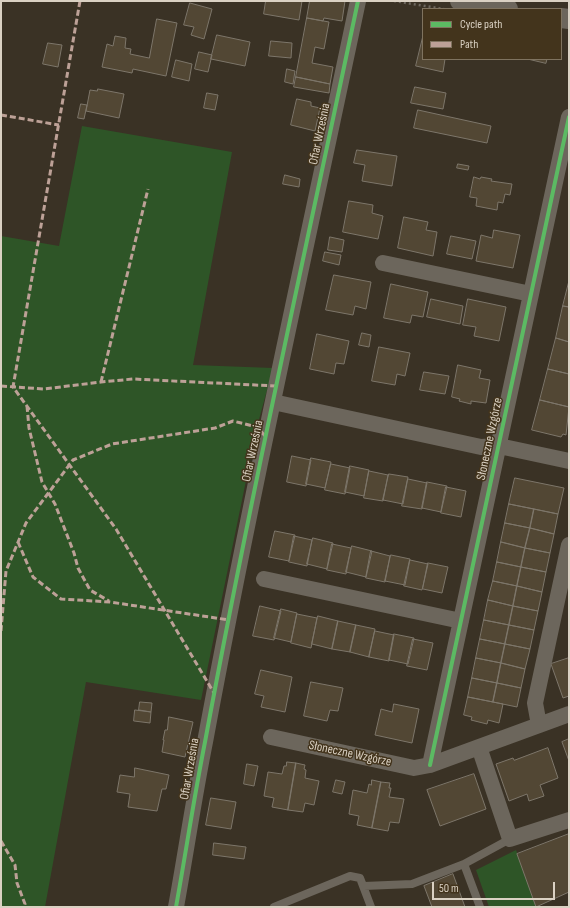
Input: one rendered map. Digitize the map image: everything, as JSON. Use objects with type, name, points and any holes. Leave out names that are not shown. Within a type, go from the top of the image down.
[{"type":"street","name":"Ofiar Września","points":[[176,907],[204,744],[273,402],[358,1]]},
{"type":"street","points":[[460,1],[502,8]]},
{"type":"street","name":"Słoneczne Wzgórze","points":[[430,765],[569,117]]},
{"type":"street","points":[[383,263],[531,294]]},
{"type":"street","name":"Słoneczne Wzgórze","points":[[273,402],[481,447],[499,446],[569,461]]},
{"type":"street","points":[[539,725],[535,703],[569,545]]},
{"type":"street","points":[[264,579],[461,621]]},
{"type":"street","name":"Słoneczne Wzgórze","points":[[271,737],[414,768],[430,765],[569,714]]},
{"type":"street","points":[[479,747],[510,839],[569,820]]},
{"type":"lane","points":[[364,886],[412,884],[464,864],[510,839]]},
{"type":"lane","points":[[464,864],[480,907]]},
{"type":"lane","points":[[274,907],[350,876],[360,878],[371,907]]},
{"type":"path","points":[[394,1],[438,8]]},
{"type":"green space","points":[[82,126],[232,152],[193,365],[273,368],[257,427],[201,700],[86,682],[45,907],[1,907],[1,236],[59,246]]},
{"type":"green space","points":[[516,850],[537,907],[489,907],[476,870]]},
{"type":"building","points":[[266,1],[302,1],[299,20],[264,14]]},
{"type":"building","points":[[310,1],[345,1],[342,21],[324,18],[323,21],[307,18]]},
{"type":"building","points":[[190,3],[212,9],[204,39],[191,35],[194,27],[184,25]]},
{"type":"building","points":[[307,18],[329,22],[324,49],[315,47],[312,63],[333,67],[330,84],[296,77]]},
{"type":"building","points":[[157,19],[177,23],[166,76],[133,69],[132,73],[102,67],[107,44],[113,46],[115,36],[126,38],[125,48],[131,49],[130,54],[149,58]]},
{"type":"building","points":[[217,35],[250,42],[245,66],[211,59]]},
{"type":"building","points":[[422,40],[422,60],[445,60],[443,72],[416,66]]},
{"type":"building","points":[[271,41],[292,43],[291,58],[269,56]]},
{"type":"building","points":[[48,43],[62,45],[58,67],[43,64]]},
{"type":"building","points":[[199,52],[212,55],[208,72],[195,69]]},
{"type":"building","points":[[176,60],[192,64],[189,81],[172,77]]},
{"type":"building","points":[[532,60],[547,60],[546,63]]},
{"type":"building","points":[[287,69],[295,71],[293,84],[285,82]]},
{"type":"building","points":[[296,77],[330,84],[329,93],[294,87]]},
{"type":"building","points":[[415,87],[446,93],[443,109],[411,103]]},
{"type":"building","points":[[98,89],[124,94],[119,118],[86,111],[90,90],[97,91]]},
{"type":"building","points":[[207,93],[218,95],[215,110],[204,108]]},
{"type":"building","points":[[297,99],[311,102],[311,106],[320,108],[315,131],[291,125]]},
{"type":"building","points":[[81,104],[87,105],[84,119],[78,118]]},
{"type":"building","points":[[418,110],[491,126],[487,143],[414,128]]},
{"type":"building","points":[[357,150],[397,156],[392,186],[362,181],[365,165],[354,163]]},
{"type":"building","points":[[458,164],[469,166],[468,170],[457,168]]},
{"type":"building","points":[[285,175],[300,179],[299,187],[283,184]]},
{"type":"building","points":[[474,177],[480,179],[481,177],[492,179],[491,181],[512,184],[510,195],[505,194],[503,203],[498,202],[497,210],[476,206],[477,198],[470,197]]},
{"type":"building","points":[[349,201],[373,205],[372,213],[383,216],[378,239],[343,232]]},
{"type":"building","points":[[404,217],[428,222],[426,230],[437,232],[433,256],[398,248]]},
{"type":"building","points":[[494,230],[520,235],[513,268],[476,261],[481,235],[492,238]]},
{"type":"building","points":[[451,236],[476,241],[472,259],[447,254]]},
{"type":"building","points":[[330,237],[344,240],[342,252],[328,250]]},
{"type":"building","points":[[325,252],[341,255],[339,265],[323,261]]},
{"type":"building","points":[[334,275],[371,282],[366,309],[355,306],[353,315],[326,310]]},
{"type":"building","points":[[569,281],[569,307],[563,306]]},
{"type":"building","points":[[391,284],[428,292],[423,317],[412,315],[410,323],[384,318]]},
{"type":"building","points":[[431,299],[463,306],[460,324],[427,317]]},
{"type":"building","points":[[468,299],[506,307],[499,341],[474,336],[476,327],[463,325]]},
{"type":"building","points":[[563,306],[569,307],[569,342],[556,338]]},
{"type":"building","points":[[362,333],[371,335],[369,347],[359,345]]},
{"type":"building","points":[[317,334],[349,341],[344,364],[336,363],[334,374],[310,369]]},
{"type":"building","points":[[556,338],[569,342],[569,374],[548,369]]},
{"type":"building","points":[[379,347],[410,353],[405,376],[397,374],[395,385],[372,381]]},
{"type":"building","points":[[458,365],[481,370],[479,378],[490,380],[486,403],[471,401],[471,404],[459,401],[460,399],[452,397]]},
{"type":"building","points":[[548,369],[569,374],[569,407],[540,400]]},
{"type":"building","points":[[424,372],[449,376],[445,394],[420,390]]},
{"type":"building","points":[[540,400],[569,407],[566,435],[563,434],[561,437],[532,430]]},
{"type":"building","points":[[292,456],[311,460],[306,486],[287,482]]},
{"type":"building","points":[[311,458],[331,462],[325,488],[306,484]]},
{"type":"building","points":[[331,464],[350,468],[345,494],[325,490]]},
{"type":"building","points":[[350,466],[369,470],[364,496],[345,492]]},
{"type":"building","points":[[369,471],[388,475],[383,501],[364,498]]},
{"type":"building","points":[[389,474],[408,477],[403,504],[383,500]]},
{"type":"building","points":[[515,478],[564,488],[558,514],[509,504]]},
{"type":"building","points":[[408,479],[427,483],[422,509],[402,506]]},
{"type":"building","points":[[427,482],[447,486],[441,512],[422,508]]},
{"type":"building","points":[[446,487],[466,491],[461,517],[441,513]]},
{"type":"building","points":[[509,504],[534,509],[530,528],[505,523]]},
{"type":"building","points":[[534,509],[558,514],[554,534],[530,528]]},
{"type":"building","points":[[505,523],[530,528],[525,548],[501,542]]},
{"type":"building","points":[[530,528],[554,534],[550,553],[525,548]]},
{"type":"building","points":[[275,531],[295,535],[289,561],[269,557]]},
{"type":"building","points":[[294,536],[312,540],[307,566],[289,562]]},
{"type":"building","points":[[313,538],[333,543],[327,569],[307,564]]},
{"type":"building","points":[[501,542],[525,548],[521,567],[497,562]]},
{"type":"building","points":[[332,544],[351,548],[346,574],[327,570]]},
{"type":"building","points":[[352,546],[372,551],[366,577],[346,572]]},
{"type":"building","points":[[525,548],[550,553],[546,572],[521,567]]},
{"type":"building","points":[[371,551],[390,556],[385,582],[366,578]]},
{"type":"building","points":[[391,555],[410,559],[405,585],[385,581]]},
{"type":"building","points":[[410,560],[428,564],[422,590],[404,586]]},
{"type":"building","points":[[497,562],[521,567],[517,586],[493,581]]},
{"type":"building","points":[[428,563],[448,567],[442,593],[423,589]]},
{"type":"building","points":[[521,567],[546,572],[542,592],[517,586]]},
{"type":"building","points":[[493,581],[517,586],[513,606],[488,600]]},
{"type":"building","points":[[517,586],[542,592],[538,611],[513,606]]},
{"type":"building","points":[[488,600],[513,606],[509,625],[484,620]]},
{"type":"building","points":[[260,606],[281,611],[274,640],[253,636]]},
{"type":"building","points":[[513,606],[538,611],[534,630],[509,625]]},
{"type":"building","points":[[281,609],[297,613],[291,642],[274,638]]},
{"type":"building","points":[[297,614],[317,618],[311,648],[291,643]]},
{"type":"building","points":[[318,616],[338,621],[332,649],[312,644]]},
{"type":"building","points":[[484,620],[509,625],[505,644],[480,639]]},
{"type":"building","points":[[338,621],[356,625],[350,652],[332,649]]},
{"type":"building","points":[[356,625],[375,629],[369,657],[350,652]]},
{"type":"building","points":[[509,625],[534,630],[530,649],[505,644]]},
{"type":"building","points":[[375,631],[394,635],[389,661],[369,657]]},
{"type":"building","points":[[394,634],[414,638],[408,664],[389,660]]},
{"type":"building","points":[[413,639],[433,643],[427,670],[407,666]]},
{"type":"building","points":[[480,639],[505,644],[501,663],[476,658]]},
{"type":"building","points":[[505,644],[530,649],[525,669],[501,663]]},
{"type":"building","points":[[476,658],[501,663],[497,683],[472,678]]},
{"type":"building","points":[[569,658],[569,696],[563,698],[551,664]]},
{"type":"building","points":[[501,663],[525,669],[521,688],[497,683]]},
{"type":"building","points":[[261,670],[292,677],[285,712],[261,707],[264,696],[255,694]]},
{"type":"building","points":[[472,678],[497,683],[493,702],[468,697]]},
{"type":"building","points":[[311,682],[343,688],[338,711],[330,710],[327,721],[304,716]]},
{"type":"building","points":[[497,683],[521,688],[517,707],[493,702]]},
{"type":"building","points":[[468,697],[503,704],[499,723],[488,720],[487,724],[471,720],[472,717],[464,715]]},
{"type":"building","points":[[140,702],[152,703],[151,712],[139,710]]},
{"type":"building","points":[[394,704],[419,709],[412,743],[375,735],[381,709],[392,712]]},
{"type":"building","points":[[135,710],[151,712],[150,723],[134,721]]},
{"type":"building","points":[[169,717],[193,722],[185,757],[162,752],[165,730],[167,730]]},
{"type":"building","points":[[569,739],[569,761],[562,742]]},
{"type":"building","points":[[548,748],[558,778],[540,785],[544,796],[529,801],[527,794],[509,801],[496,764],[513,758],[514,760]]},
{"type":"building","points":[[287,762],[296,763],[288,810],[272,807],[274,798],[264,796],[268,772],[282,774],[284,766],[286,766]]},
{"type":"building","points":[[296,763],[305,765],[305,778],[319,781],[314,805],[305,803],[303,812],[288,810]]},
{"type":"building","points":[[247,764],[258,766],[254,786],[244,784]]},
{"type":"building","points":[[135,768],[169,775],[166,789],[162,789],[157,811],[128,807],[130,794],[117,792],[120,775],[134,777]]},
{"type":"building","points":[[474,774],[486,809],[440,826],[427,790]]},
{"type":"building","points":[[336,780],[345,782],[342,794],[333,792]]},
{"type":"building","points":[[372,780],[381,782],[372,828],[357,825],[359,816],[349,814],[353,790],[367,793],[369,784],[371,785]]},
{"type":"building","points":[[381,782],[390,783],[389,788],[391,788],[389,797],[404,799],[399,823],[390,822],[388,831],[372,828]]},
{"type":"building","points":[[211,798],[236,802],[231,829],[206,825]]},
{"type":"building","points":[[569,834],[569,892],[536,907],[517,854]]},
{"type":"building","points":[[214,843],[246,847],[244,859],[213,855]]},
{"type":"building","points":[[453,874],[465,907],[432,907],[424,886]]},
{"type":"marked path","points":[[80,1],[13,387],[116,529],[214,693]]},
{"type":"marked path","points":[[1,115],[59,125]]},
{"type":"marked path","points":[[101,382],[148,189]]},
{"type":"marked path","points":[[1,386],[44,389],[133,379],[276,386]]},
{"type":"marked path","points":[[27,406],[29,428],[42,482],[55,504],[74,553],[78,568],[90,590],[109,601]]},
{"type":"marked path","points":[[1,631],[6,571],[26,523],[73,460],[112,444],[215,428],[233,421],[257,427],[266,437]]},
{"type":"marked path","points":[[18,542],[33,577],[61,599],[110,602],[229,620]]},
{"type":"marked path","points":[[1,841],[15,865],[17,883],[25,904],[24,907]]},
{"type":"cycle path","points":[[176,907],[201,763],[241,556],[358,1]]},
{"type":"cycle path","points":[[430,765],[569,117]]}]
